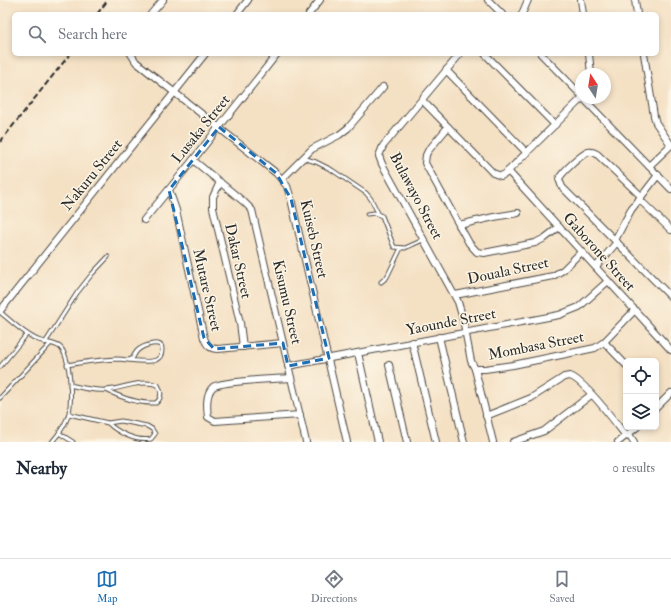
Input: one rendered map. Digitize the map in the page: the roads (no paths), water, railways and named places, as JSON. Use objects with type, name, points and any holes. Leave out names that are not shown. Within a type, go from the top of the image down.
[{"type":"street","points":[[153,12],[163,0]]},
{"type":"street","points":[[239,12],[248,0]]},
{"type":"street","points":[[311,12],[320,0]]},
{"type":"street","points":[[488,0],[497,12]]},
{"type":"street","points":[[523,12],[528,0]]},
{"type":"street","points":[[580,0],[583,12]]},
{"type":"street","points":[[635,0],[638,12]]},
{"type":"street","name":"Kuiseb Street","points":[[132,56],[136,62],[219,127],[282,179],[287,186],[348,442]]},
{"type":"street","name":"Nakuru Street","points":[[0,312],[203,56]]},
{"type":"street","name":"Lusaka Street","points":[[144,220],[275,56]]},
{"type":"street","name":"Bulawayo Street","points":[[458,56],[383,146],[379,156],[382,164],[455,295],[461,311],[471,361],[475,369],[493,442]]},
{"type":"street","points":[[487,56],[555,125]]},
{"type":"street","points":[[543,56],[575,89]]},
{"type":"street","points":[[589,56],[590,68]]},
{"type":"street","points":[[644,56],[656,123],[671,145],[649,166]]},
{"type":"street","points":[[446,70],[527,153]]},
{"type":"street","points":[[282,179],[312,149],[339,135],[348,128],[383,87]]},
{"type":"street","points":[[422,100],[496,175],[503,175],[508,171],[555,125],[575,102]]},
{"type":"street","points":[[590,104],[671,189]]},
{"type":"street","points":[[448,127],[428,151],[425,163],[459,225],[477,252],[484,253],[535,243],[545,238],[559,227]]},
{"type":"street","points":[[671,230],[640,197],[597,154],[593,152],[586,153],[560,177],[559,182],[562,187],[671,297]]},
{"type":"street","name":"Kisumu Street","points":[[193,160],[252,210],[306,442]]},
{"type":"street","name":"Gaborone Street","points":[[508,171],[671,350]]},
{"type":"street","points":[[596,267],[616,241],[628,214],[658,175]]},
{"type":"street","name":"Dakar Street","points":[[220,182],[213,197],[213,208],[240,323],[243,347]]},
{"type":"street","name":"Mutare Street","points":[[169,190],[176,210],[208,346],[214,349],[283,343]]},
{"type":"street","points":[[459,225],[494,216],[518,213]]},
{"type":"street","name":"Douala Street","points":[[455,295],[553,276],[563,270],[581,252]]},
{"type":"street","name":"Yaounde Street","points":[[288,366],[566,313],[585,303],[608,281]]},
{"type":"street","name":"Mombasa Street","points":[[475,369],[482,370],[513,365],[595,348],[604,342],[635,310]]},
{"type":"street","points":[[440,337],[464,442]]},
{"type":"street","points":[[412,342],[436,442]]},
{"type":"street","points":[[604,342],[623,362]]},
{"type":"street","points":[[358,353],[378,442]]},
{"type":"street","points":[[389,365],[407,442]]},
{"type":"street","points":[[486,416],[531,398],[568,376],[577,379],[634,442]]},
{"type":"street","points":[[291,378],[250,381],[213,387],[208,397],[208,418],[215,421],[300,415]]},
{"type":"street","points":[[659,404],[671,393]]},
{"type":"street","points":[[513,442],[522,441],[544,431],[591,395]]},
{"type":"street","points":[[618,442],[634,430]]},
{"type":"lane","points":[[302,158],[316,162],[332,170],[366,193],[371,199],[378,213],[382,216],[394,247],[405,248],[424,239]]},
{"type":"lane","points":[[367,214],[374,212],[378,213]]},
{"type":"lane","points":[[381,282],[387,276],[401,248]]},
{"type":"lane","points":[[45,343],[77,293],[108,257]]},
{"type":"lane","points":[[0,312],[35,339],[60,348],[64,354],[68,365],[70,385],[68,414],[59,433],[52,442]]},
{"type":"lane","points":[[0,367],[28,334]]},
{"type":"lane","points":[[1,396],[50,344]]},
{"type":"lane","points":[[68,365],[94,361],[156,360],[161,356],[161,345],[152,344],[142,348],[132,359],[128,360]]},
{"type":"lane","points":[[70,385],[95,390],[106,390],[143,382],[150,382],[158,385],[161,394],[160,399],[156,403],[146,403],[131,400],[106,390]]},
{"type":"lane","points":[[68,414],[108,423],[121,421],[147,426],[152,429],[155,434],[146,440],[116,431],[108,423]]},
{"type":"lane","points":[[59,433],[73,442]]},
{"type":"railway","points":[[99,12],[108,0]]},
{"type":"railway","points":[[0,142],[68,56]]}]
